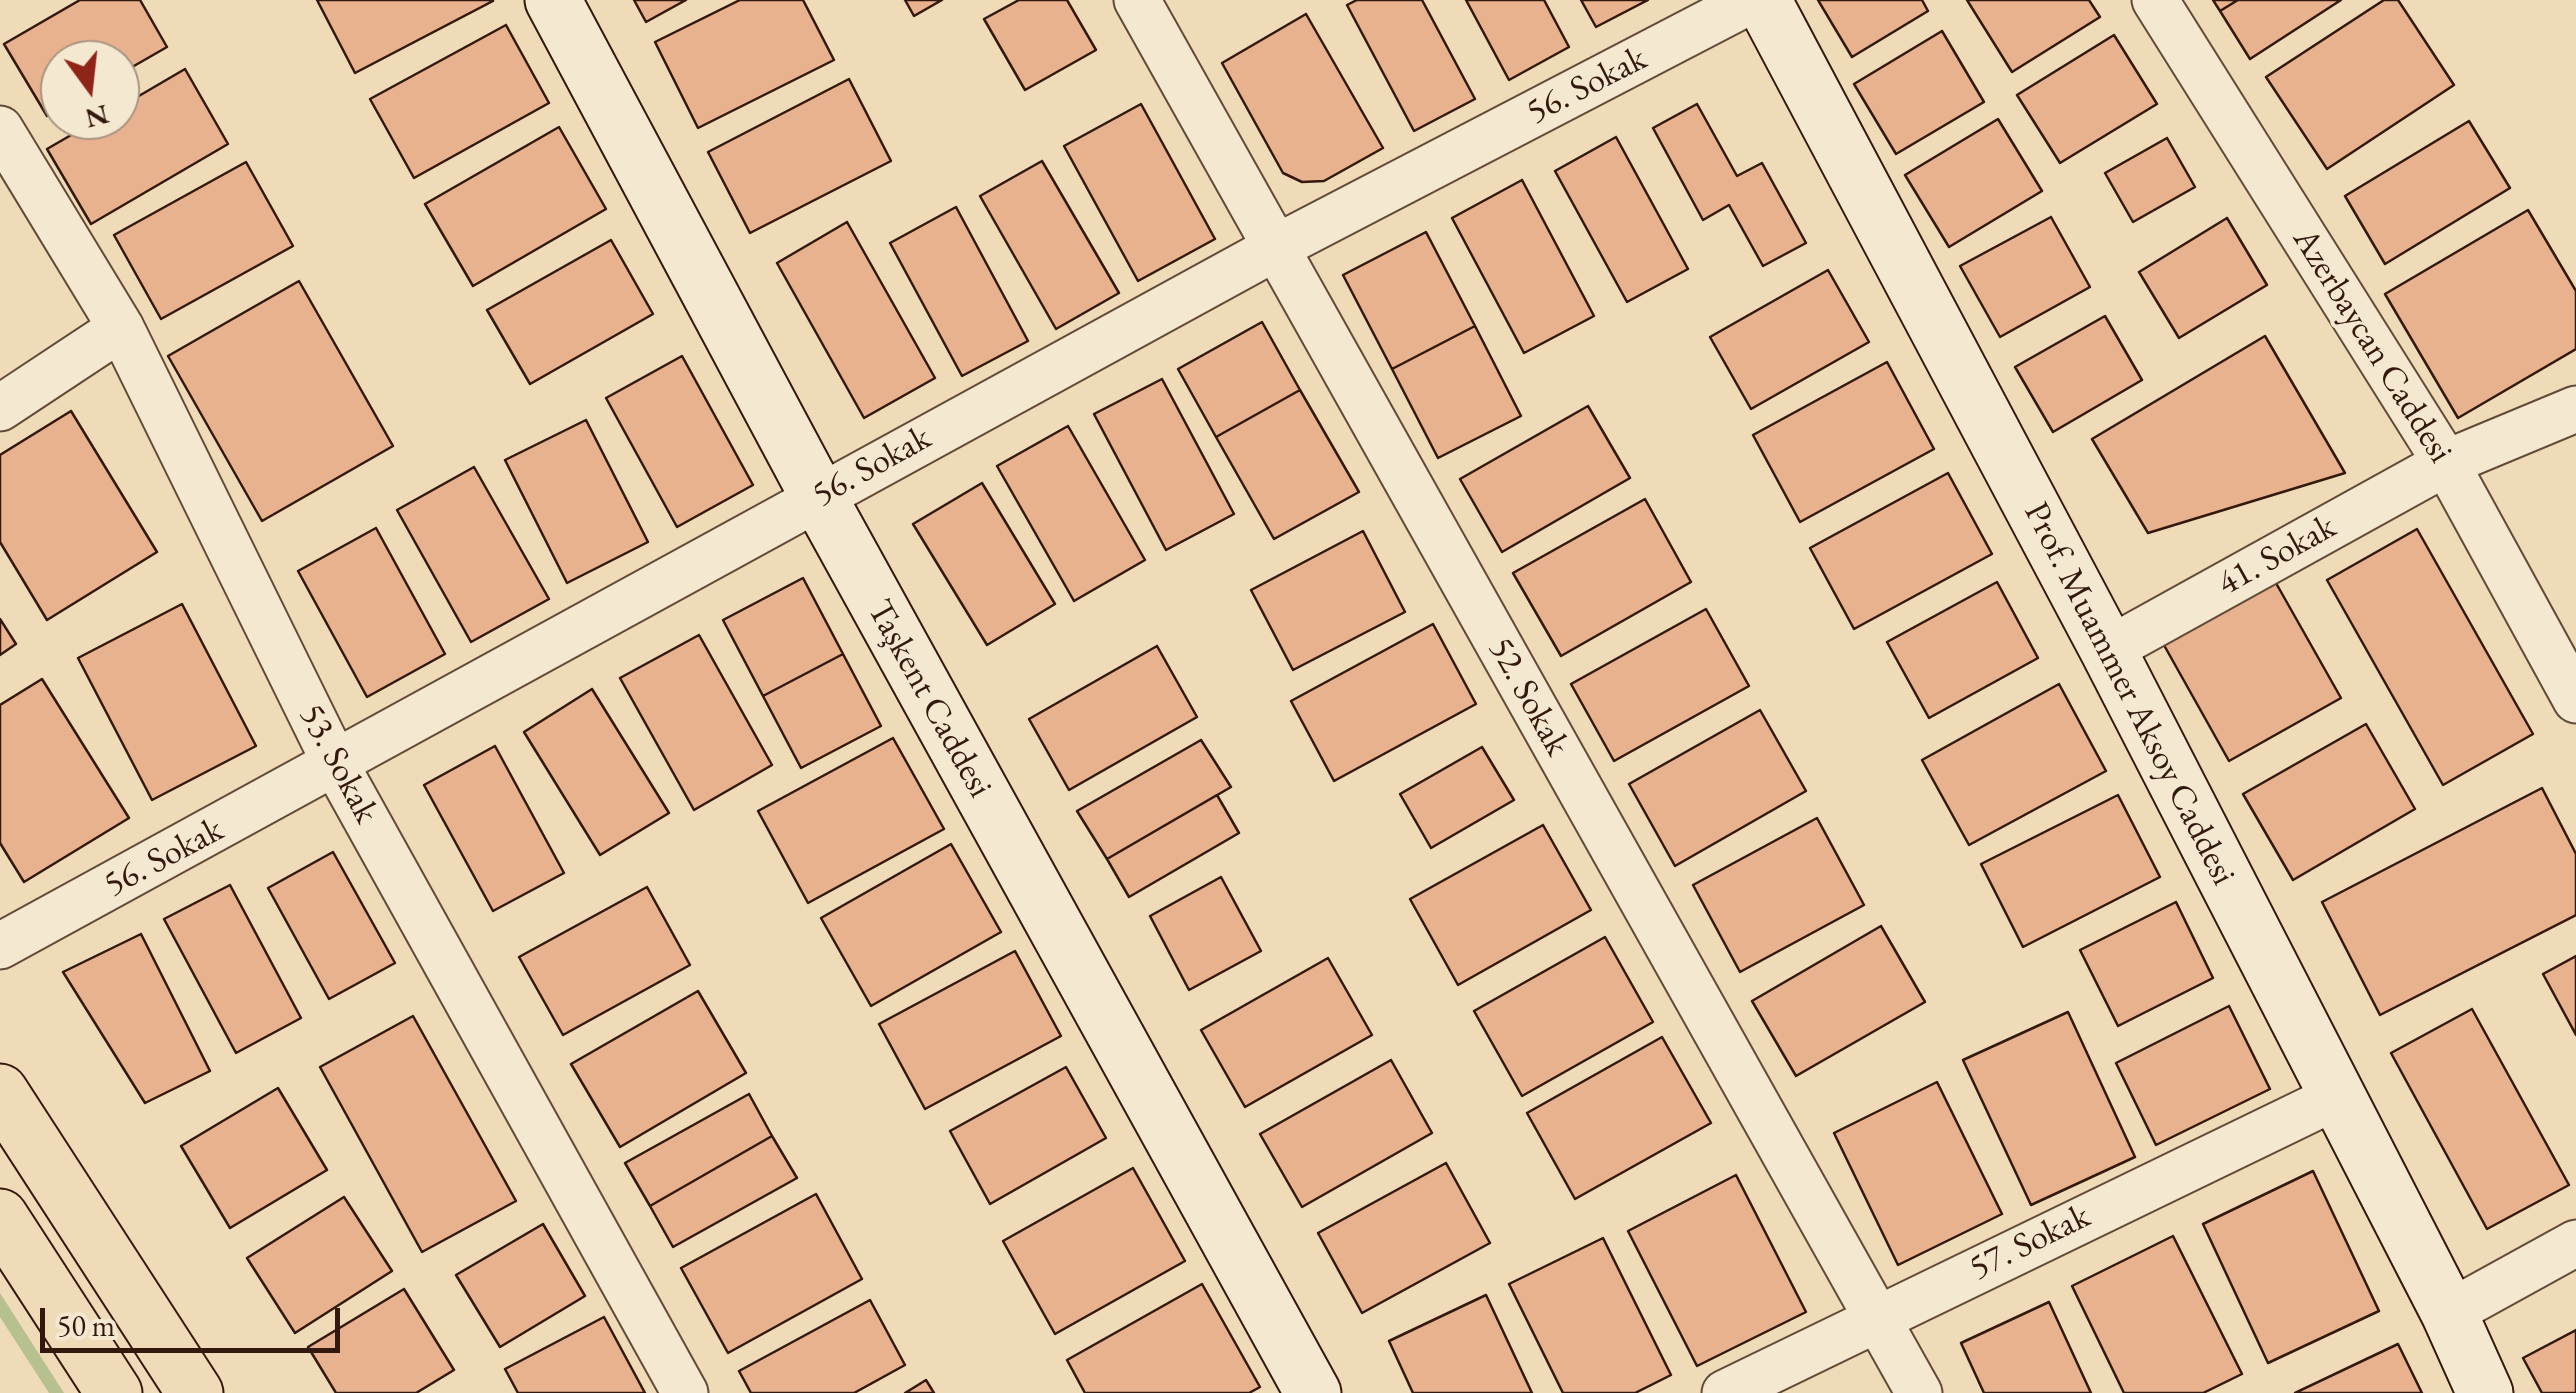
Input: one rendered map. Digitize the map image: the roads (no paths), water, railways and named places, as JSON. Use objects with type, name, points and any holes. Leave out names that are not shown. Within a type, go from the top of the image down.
[{"type":"main road","points":[[0,1092],[195,1393]]},
{"type":"main road","points":[[0,1217],[114,1393]]},
{"type":"street","name":"Taşkent Caddesi","points":[[553,0],[818,496],[1313,1393]]},
{"type":"street","name":"52. Sokak","points":[[1138,0],[1879,1315],[1919,1393]]},
{"type":"street","name":"56. Sokak","points":[[0,946],[1277,247],[1752,0]]},
{"type":"street","name":"Prof. Muammer Aksoy Caddesi","points":[[1763,0],[2108,650],[2448,1313],[2485,1393]]},
{"type":"street","name":"Azerbaycan Caddesi","points":[[2156,0],[2446,462],[2576,700]]},
{"type":"street","name":"53. Sokak","points":[[0,129],[121,328],[336,765],[685,1393]]},
{"type":"street","points":[[0,408],[121,328]]},
{"type":"street","name":"41. Sokak","points":[[2108,650],[2446,462],[2576,409]]},
{"type":"street","name":"57. Sokak","points":[[1725,1393],[2336,1096]]},
{"type":"street","points":[[2448,1313],[2576,1243]]}]
